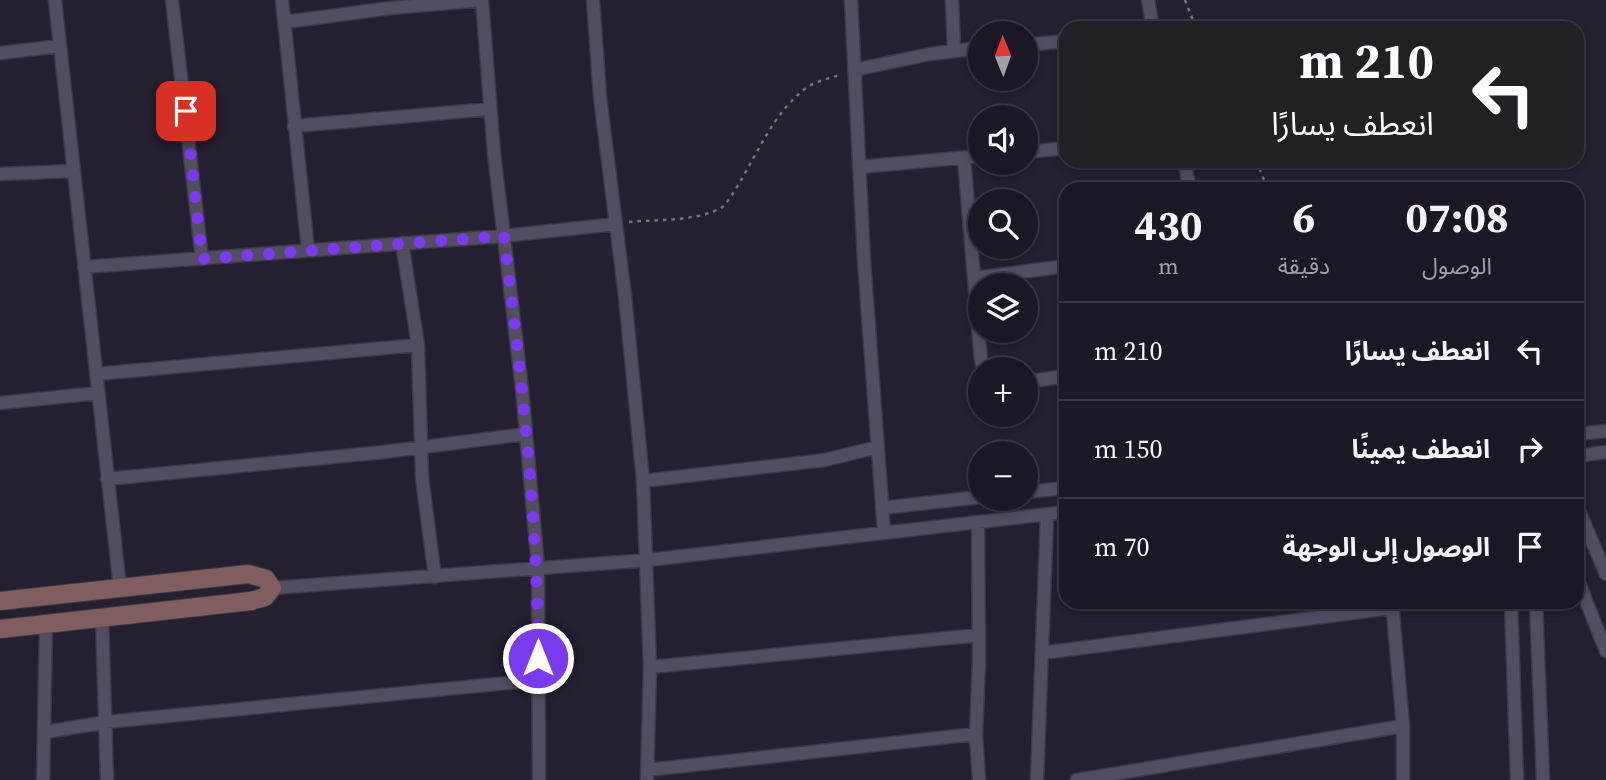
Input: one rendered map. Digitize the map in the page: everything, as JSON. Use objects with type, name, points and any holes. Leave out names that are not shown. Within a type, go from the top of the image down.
[{"type":"street","points":[[55,0],[120,588]]},
{"type":"street","points":[[172,0],[202,259]]},
{"type":"street","points":[[282,0],[308,250]]},
{"type":"street","points":[[285,22],[391,8],[482,0],[490,109],[538,567],[539,780]]},
{"type":"street","points":[[593,0],[600,97],[643,481],[650,667],[647,775],[976,734]]},
{"type":"street","points":[[851,0],[859,167],[884,531]]},
{"type":"street","points":[[952,0],[954,51]]},
{"type":"street","points":[[1148,0],[1152,21]]},
{"type":"street","points":[[1038,44],[1059,42]]},
{"type":"street","points":[[0,53],[60,46]]},
{"type":"street","points":[[854,69],[968,49]]},
{"type":"street","points":[[294,126],[490,109]]},
{"type":"street","points":[[1038,151],[1059,149]]},
{"type":"street","points":[[964,158],[975,273]]},
{"type":"street","points":[[859,167],[968,158]]},
{"type":"street","points":[[0,174],[74,171]]},
{"type":"street","points":[[84,267],[504,236],[616,224]]},
{"type":"street","points":[[402,243],[418,345],[421,446],[435,577]]},
{"type":"street","points":[[1013,273],[1059,267]]},
{"type":"street","points":[[96,374],[418,345]]},
{"type":"street","points":[[1038,380],[1059,377]]},
{"type":"street","points":[[0,403],[98,393]]},
{"type":"street","points":[[1584,433],[1606,431]]},
{"type":"street","points":[[107,479],[526,434]]},
{"type":"street","points":[[643,481],[825,460],[878,447]]},
{"type":"street","points":[[1584,455],[1606,452]]},
{"type":"street","points":[[1038,491],[1059,489]]},
{"type":"street","points":[[883,508],[968,498]]},
{"type":"street","points":[[0,629],[251,601],[265,597],[272,588],[648,560],[1059,513]]},
{"type":"street","points":[[1037,780],[1047,515]]},
{"type":"street","points":[[1584,522],[1606,573]]},
{"type":"street","points":[[978,524],[976,734],[979,780]]},
{"type":"street","points":[[0,599],[248,574],[266,579],[272,588]]},
{"type":"street","points":[[1584,596],[1606,651]]},
{"type":"street","points":[[1042,653],[1363,609]]},
{"type":"street","points":[[1392,609],[1402,726],[1403,780]]},
{"type":"street","points":[[1511,609],[1517,780]]},
{"type":"street","points":[[1536,609],[1543,780]]},
{"type":"street","points":[[102,618],[107,780]]},
{"type":"street","points":[[43,780],[47,624]]},
{"type":"street","points":[[650,667],[979,635]]},
{"type":"street","points":[[46,732],[106,722],[538,680]]},
{"type":"street","points":[[1077,780],[1402,726]]},
{"type":"path","points":[[1185,0],[1193,21]]},
{"type":"path","points":[[616,224],[715,212],[736,190],[767,133],[807,88],[854,69]]},
{"type":"route","points":[[186,111],[202,259],[504,236],[522,389],[538,567],[538,658]]}]
